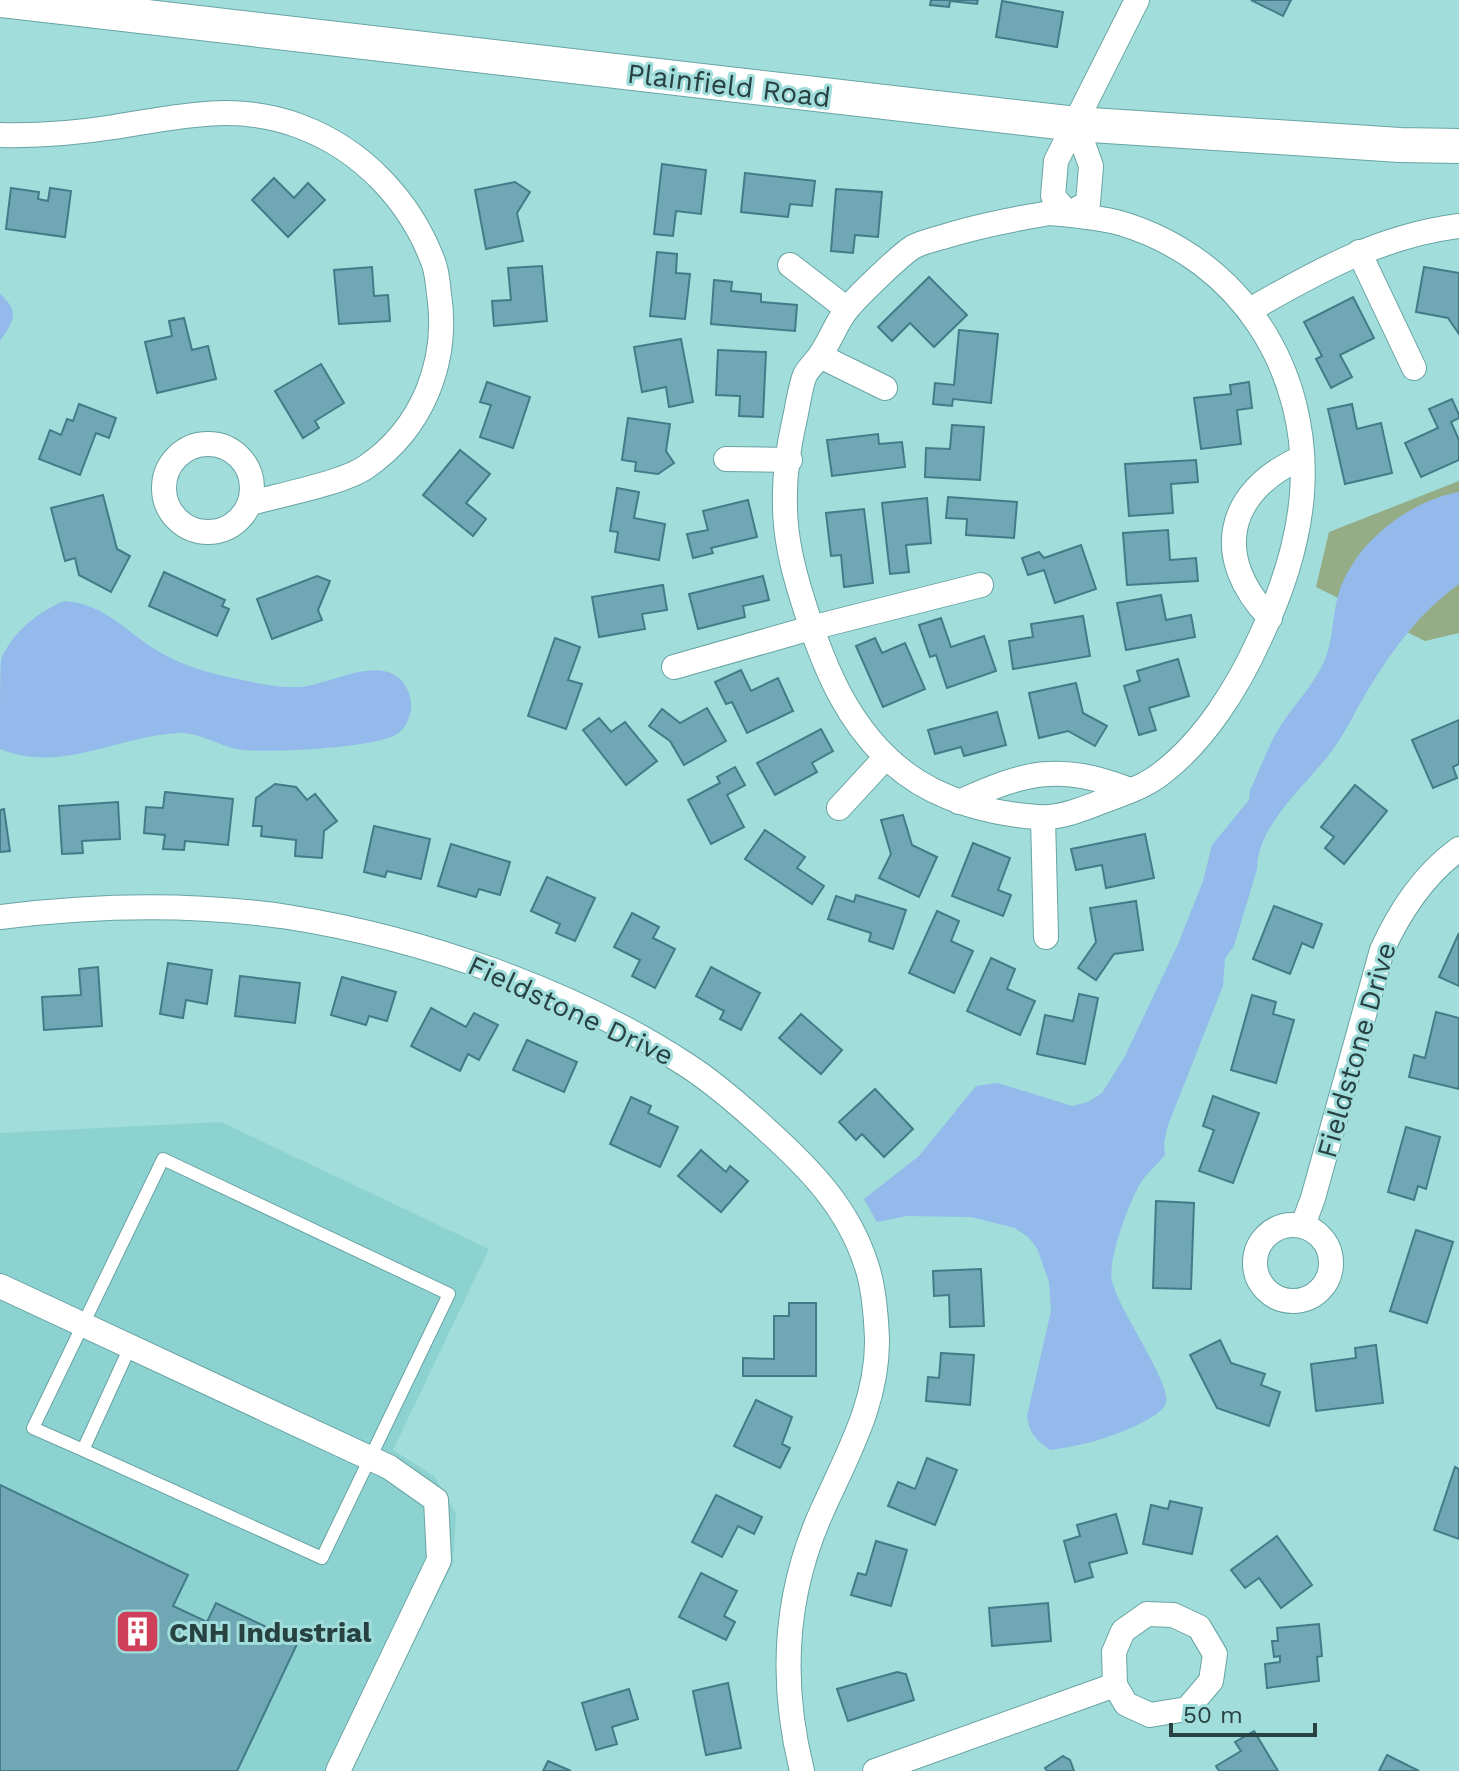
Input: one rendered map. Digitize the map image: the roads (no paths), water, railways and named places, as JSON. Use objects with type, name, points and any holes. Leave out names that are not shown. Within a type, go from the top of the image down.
[{"type":"main road","name":"Plainfield Road","points":[[0,0],[1076,124],[1459,146]]},
{"type":"street","points":[[1068,214],[1053,196],[1056,161],[1137,0]]},
{"type":"street","points":[[0,135],[61,134],[118,127],[154,118],[213,113],[263,116],[297,125],[340,145],[364,163],[401,202],[435,265],[441,307],[441,345],[425,400],[393,445],[355,474],[251,503]]},
{"type":"street","points":[[1068,214],[1088,203],[1091,166],[1076,124]]},
{"type":"street","points":[[1050,213],[1068,214],[1116,222],[1179,250],[1214,274],[1250,310],[1275,351],[1289,383],[1297,415],[1302,495],[1283,587],[1241,677],[1221,710],[1161,774],[1090,806],[1043,818],[992,811],[959,802],[932,790],[886,757],[862,730],[840,697],[811,628],[791,561],[784,505],[791,438],[806,374],[847,309],[914,246],[986,224],[1050,213]]},
{"type":"street","points":[[1250,310],[1313,273],[1359,252],[1399,237],[1459,226]]},
{"type":"street","points":[[1359,252],[1414,368]]},
{"type":"street","points":[[790,265],[847,309]]},
{"type":"street","points":[[820,356],[885,388]]},
{"type":"street","points":[[1270,618],[1253,600],[1237,571],[1233,540],[1237,518],[1249,495],[1265,479],[1278,468],[1301,458]]},
{"type":"street","points":[[726,459],[790,460]]},
{"type":"street","points":[[674,667],[981,585]]},
{"type":"street","points":[[839,808],[886,757]]},
{"type":"street","points":[[959,802],[1027,774],[1063,772],[1130,790]]},
{"type":"street","points":[[1043,818],[1046,937]]},
{"type":"street","name":"Fieldstone Drive","points":[[1303,1225],[1382,950],[1412,896],[1459,849]]},
{"type":"street","name":"Fieldstone Drive","points":[[0,917],[114,907],[216,909],[317,922],[386,937],[459,958],[589,1012],[684,1063],[735,1101],[806,1166],[836,1204],[867,1265],[876,1316],[877,1344],[875,1373],[863,1421],[809,1541],[793,1606],[787,1669],[789,1703],[802,1771]]},
{"type":"street","points":[[0,1286],[389,1467],[436,1500],[439,1560],[338,1771]]},
{"type":"street","points":[[1147,1614],[1173,1615],[1199,1627],[1215,1654],[1211,1681],[1187,1709],[1150,1715],[1126,1704],[1115,1685],[1114,1652],[1123,1631],[1147,1614]]},
{"type":"street","points":[[875,1771],[1115,1685]]},
{"type":"lane","points":[[163,1159],[449,1294],[322,1558],[33,1428],[82,1324],[163,1159]]},
{"type":"lane","points":[[83,1450],[130,1347]]},
{"type":"place","name":"CNH Industrial","points":[[138,1632]]}]
